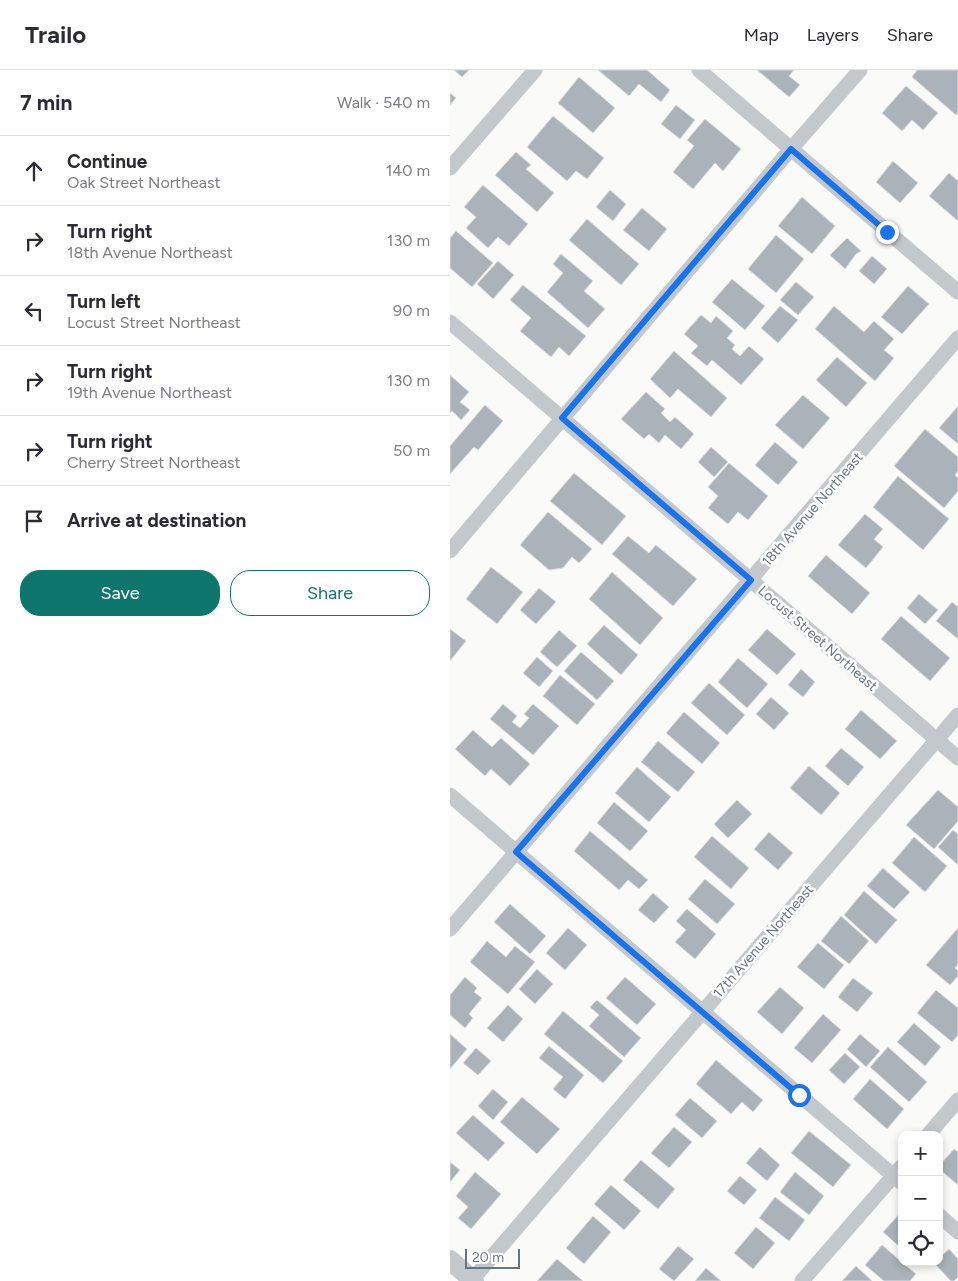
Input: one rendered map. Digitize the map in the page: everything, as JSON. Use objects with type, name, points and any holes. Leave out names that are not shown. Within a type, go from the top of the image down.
[{"type":"street","points":[[450,168],[535,70]]},
{"type":"street","points":[[699,70],[958,292]]},
{"type":"street","points":[[450,551],[860,70]]},
{"type":"street","name":"Locust Street Northeast","points":[[450,322],[958,758]]},
{"type":"street","name":"18th Avenue Northeast","points":[[450,929],[958,338]]},
{"type":"street","name":"17th Avenue Northeast","points":[[473,1280],[958,714]]},
{"type":"street","points":[[450,795],[702,1012],[898,1174]]},
{"type":"street","points":[[931,1131],[958,1100]]},
{"type":"street","points":[[802,1281],[898,1176]]},
{"type":"street","points":[[943,1219],[958,1232]]},
{"type":"street","points":[[450,1260],[473,1280]]},
{"type":"building","points":[[454,70],[469,70],[462,77]]},
{"type":"building","points":[[598,70],[647,70],[670,90],[661,102],[639,84],[629,96]]},
{"type":"building","points":[[757,70],[794,70],[789,76],[800,85],[789,97]]},
{"type":"building","points":[[917,70],[958,70],[958,112],[956,115],[912,77]]},
{"type":"building","points":[[579,77],[615,108],[593,133],[558,103]]},
{"type":"building","points":[[906,86],[938,113],[923,130],[912,120],[902,131],[882,113]]},
{"type":"building","points":[[450,93],[456,98],[450,105]]},
{"type":"building","points":[[676,105],[695,120],[680,139],[661,124]]},
{"type":"building","points":[[553,116],[604,158],[587,179],[576,171],[567,181],[527,147]]},
{"type":"building","points":[[705,119],[741,149],[723,171],[715,163],[693,189],[673,172],[694,146],[687,140]]},
{"type":"building","points":[[516,152],[531,165],[526,169],[554,193],[537,212],[495,175]]},
{"type":"building","points":[[893,161],[918,183],[900,203],[876,182]]},
{"type":"building","points":[[949,173],[958,181],[958,221],[929,196]]},
{"type":"building","points":[[483,185],[528,224],[509,246],[498,237],[488,248],[466,228],[476,217],[464,207]]},
{"type":"building","points":[[610,190],[626,204],[613,221],[596,207]]},
{"type":"building","points":[[802,197],[835,226],[812,254],[778,226]]},
{"type":"building","points":[[642,208],[667,229],[649,251],[623,230]]},
{"type":"building","points":[[587,219],[639,264],[621,285],[569,240]]},
{"type":"building","points":[[456,231],[493,263],[472,287],[450,268],[450,238]]},
{"type":"building","points":[[776,235],[804,259],[776,293],[748,269]]},
{"type":"building","points":[[847,238],[861,251],[856,254],[845,269],[830,255]]},
{"type":"building","points":[[561,254],[593,281],[584,291],[605,309],[588,328],[547,292],[563,273],[553,264]]},
{"type":"building","points":[[872,256],[887,269],[874,284],[859,271]]},
{"type":"building","points":[[498,261],[514,275],[493,299],[477,284]]},
{"type":"building","points":[[732,279],[765,306],[745,330],[712,302]]},
{"type":"building","points":[[796,282],[814,297],[798,315],[780,300]]},
{"type":"building","points":[[523,285],[586,336],[569,356],[559,347],[551,357],[520,331],[531,318],[510,300]]},
{"type":"building","points":[[908,286],[929,304],[902,334],[881,317]]},
{"type":"building","points":[[780,306],[798,320],[778,343],[761,328]]},
{"type":"building","points":[[834,306],[864,332],[874,321],[894,339],[884,350],[894,358],[875,381],[815,329]]},
{"type":"building","points":[[701,315],[711,323],[716,316],[733,331],[727,338],[735,345],[732,349],[740,356],[749,346],[764,359],[741,385],[712,360],[707,366],[691,353],[698,346],[684,334]]},
{"type":"building","points":[[674,351],[727,398],[711,417],[678,389],[670,398],[650,379]]},
{"type":"building","points":[[837,357],[867,383],[846,407],[816,380]]},
{"type":"building","points":[[450,375],[469,392],[460,402],[470,410],[461,420],[452,411],[450,413]]},
{"type":"building","points":[[646,392],[665,409],[661,413],[670,422],[675,417],[694,434],[681,449],[665,435],[659,443],[649,434],[644,439],[621,419]]},
{"type":"building","points":[[803,395],[830,418],[803,449],[775,425]]},
{"type":"building","points":[[485,405],[503,421],[478,450],[474,447],[450,474],[450,446]]},
{"type":"building","points":[[958,406],[958,444],[939,428]]},
{"type":"building","points":[[925,429],[958,457],[958,471],[955,475],[958,478],[958,491],[944,508],[894,466]]},
{"type":"building","points":[[775,442],[798,462],[778,485],[755,465]]},
{"type":"building","points":[[711,447],[728,462],[714,477],[698,462]]},
{"type":"building","points":[[729,463],[768,496],[748,520],[738,512],[728,524],[708,508],[718,496],[708,487]]},
{"type":"building","points":[[574,473],[626,516],[602,545],[550,501]]},
{"type":"building","points":[[898,476],[949,519],[923,550],[873,507]]},
{"type":"building","points":[[548,512],[592,549],[579,563],[572,557],[563,568],[549,570],[520,545]]},
{"type":"building","points":[[865,514],[883,529],[874,539],[883,547],[866,568],[838,545]]},
{"type":"building","points":[[628,536],[649,553],[656,545],[697,579],[673,606],[612,554]]},
{"type":"building","points":[[826,555],[870,593],[852,614],[808,576]]},
{"type":"building","points":[[491,567],[523,592],[497,624],[466,599]]},
{"type":"building","points":[[612,572],[663,618],[640,645],[589,599]]},
{"type":"building","points":[[539,588],[556,602],[536,624],[520,610]]},
{"type":"building","points":[[919,594],[938,610],[925,624],[907,608]]},
{"type":"building","points":[[952,602],[958,607],[958,639],[936,621]]},
{"type":"building","points":[[901,616],[950,658],[930,681],[881,639]]},
{"type":"building","points":[[604,625],[638,655],[621,675],[587,644]]},
{"type":"building","points":[[450,629],[466,641],[450,661]]},
{"type":"building","points":[[767,629],[796,654],[777,675],[748,650]]},
{"type":"building","points":[[559,630],[577,646],[557,667],[540,652]]},
{"type":"building","points":[[581,652],[614,681],[597,700],[564,671]]},
{"type":"building","points":[[537,657],[553,671],[539,687],[523,673]]},
{"type":"building","points":[[738,658],[768,684],[747,708],[718,682]]},
{"type":"building","points":[[801,669],[815,682],[803,697],[788,685]]},
{"type":"building","points":[[560,675],[595,704],[577,725],[543,696]]},
{"type":"building","points":[[709,683],[745,715],[727,735],[691,703]]},
{"type":"building","points":[[771,697],[789,713],[774,730],[756,714]]},
{"type":"building","points":[[503,704],[517,716],[512,722],[520,728],[529,718],[524,714],[533,704],[559,726],[533,755],[490,719]]},
{"type":"building","points":[[861,710],[897,741],[880,759],[845,729]]},
{"type":"building","points":[[684,712],[720,743],[702,764],[666,733]]},
{"type":"building","points":[[473,730],[492,747],[501,738],[530,764],[510,786],[491,769],[485,776],[455,749]]},
{"type":"building","points":[[658,741],[695,772],[678,792],[641,762]]},
{"type":"building","points":[[841,748],[864,767],[848,786],[825,766]]},
{"type":"building","points":[[809,766],[840,793],[821,815],[790,788]]},
{"type":"building","points":[[637,767],[671,797],[649,822],[615,793]]},
{"type":"building","points":[[938,790],[958,807],[958,821],[934,849],[906,825]]},
{"type":"building","points":[[737,800],[752,814],[728,838],[714,824]]},
{"type":"building","points":[[614,802],[648,831],[630,851],[597,823]]},
{"type":"building","points":[[953,830],[958,834],[958,865],[938,847]]},
{"type":"building","points":[[590,831],[648,880],[639,889],[628,880],[619,890],[574,851]]},
{"type":"building","points":[[769,832],[793,853],[778,870],[754,849]]},
{"type":"building","points":[[712,836],[749,868],[731,889],[694,857]]},
{"type":"building","points":[[914,837],[947,866],[925,892],[892,863]]},
{"type":"building","points":[[883,868],[910,892],[894,909],[867,886]]},
{"type":"building","points":[[705,879],[735,904],[717,924],[688,899]]},
{"type":"building","points":[[864,891],[897,920],[876,944],[844,915]]},
{"type":"building","points":[[653,893],[669,907],[654,923],[638,910]]},
{"type":"building","points":[[510,904],[546,936],[530,954],[494,922]]},
{"type":"building","points":[[687,909],[716,934],[695,959],[675,942],[686,930],[676,921]]},
{"type":"building","points":[[841,916],[869,941],[849,964],[821,941]]},
{"type":"building","points":[[568,928],[587,945],[565,970],[546,953]]},
{"type":"building","points":[[958,928],[958,964],[955,968],[958,971],[958,976],[950,985],[926,965]]},
{"type":"building","points":[[487,941],[506,957],[515,946],[535,962],[508,994],[470,962]]},
{"type":"building","points":[[818,943],[844,965],[824,989],[797,967]]},
{"type":"building","points":[[537,969],[553,984],[535,1004],[519,989]]},
{"type":"building","points":[[465,977],[477,988],[474,992],[482,998],[469,1014],[473,1018],[465,1028],[450,1015],[450,995]]},
{"type":"building","points":[[625,977],[656,1004],[637,1025],[606,998]]},
{"type":"building","points":[[853,978],[873,993],[857,1012],[838,997]]},
{"type":"building","points":[[780,987],[804,1008],[782,1034],[757,1012]]},
{"type":"building","points":[[936,990],[958,1008],[958,1035],[952,1042],[917,1013]]},
{"type":"building","points":[[597,1000],[641,1038],[624,1057],[589,1026],[599,1015],[590,1007]]},
{"type":"building","points":[[508,1005],[523,1019],[503,1042],[487,1028]]},
{"type":"building","points":[[563,1011],[623,1061],[603,1083],[544,1034]]},
{"type":"building","points":[[823,1014],[841,1030],[812,1063],[794,1048]]},
{"type":"building","points":[[914,1023],[941,1047],[925,1066],[897,1042]]},
{"type":"building","points":[[450,1034],[467,1049],[450,1069]]},
{"type":"building","points":[[860,1034],[880,1051],[866,1067],[847,1049]]},
{"type":"building","points":[[549,1046],[584,1075],[565,1099],[553,1089],[563,1077],[539,1058]]},
{"type":"building","points":[[888,1047],[927,1082],[909,1102],[870,1067]]},
{"type":"building","points":[[476,1048],[491,1061],[478,1075],[463,1063]]},
{"type":"building","points":[[845,1053],[860,1067],[844,1084],[829,1070]]},
{"type":"building","points":[[716,1060],[763,1100],[753,1112],[742,1102],[731,1114],[696,1084]]},
{"type":"building","points":[[870,1079],[904,1109],[887,1129],[853,1099]]},
{"type":"building","points":[[493,1089],[508,1102],[493,1120],[478,1106]]},
{"type":"building","points":[[522,1097],[560,1129],[537,1154],[500,1122]]},
{"type":"building","points":[[690,1098],[717,1121],[702,1138],[675,1115]]},
{"type":"building","points":[[473,1115],[505,1143],[488,1161],[456,1133]]},
{"type":"building","points":[[674,1127],[692,1142],[669,1168],[651,1153]]},
{"type":"building","points":[[809,1131],[851,1165],[833,1187],[791,1153]]},
{"type":"building","points":[[760,1147],[780,1165],[767,1181],[746,1163]]},
{"type":"building","points":[[954,1149],[958,1152],[958,1185],[943,1172],[943,1161]]},
{"type":"building","points":[[641,1160],[675,1189],[658,1209],[623,1180]]},
{"type":"building","points":[[450,1162],[460,1170],[450,1182]]},
{"type":"building","points":[[475,1172],[501,1194],[471,1229],[458,1218],[468,1207],[456,1196]]},
{"type":"building","points":[[795,1172],[824,1196],[809,1215],[780,1192]]},
{"type":"building","points":[[740,1176],[757,1190],[744,1205],[727,1191]]},
{"type":"building","points":[[611,1185],[641,1211],[624,1230],[594,1204]]},
{"type":"building","points":[[775,1197],[805,1220],[789,1241],[759,1218]]},
{"type":"building","points":[[898,1215],[898,1245],[883,1232]]},
{"type":"building","points":[[593,1216],[611,1232],[584,1264],[566,1248]]},
{"type":"building","points":[[756,1227],[775,1243],[753,1269],[734,1253]]},
{"type":"building","points":[[882,1245],[898,1259],[898,1266],[907,1266],[916,1274],[910,1281],[884,1281],[865,1265]]},
{"type":"building","points":[[678,1246],[694,1259],[674,1281],[659,1269]]},
{"type":"building","points":[[949,1249],[958,1259],[958,1277],[954,1281],[951,1281],[937,1266],[943,1266],[943,1254]]},
{"type":"building","points":[[557,1259],[583,1281],[537,1281]]},
{"type":"building","points":[[856,1266],[872,1281],[842,1281]]},
{"type":"building","points":[[706,1268],[721,1281],[695,1281]]},
{"type":"route","points":[[799,1095],[516,852],[751,580],[562,418],[791,149],[887,232]]}]
